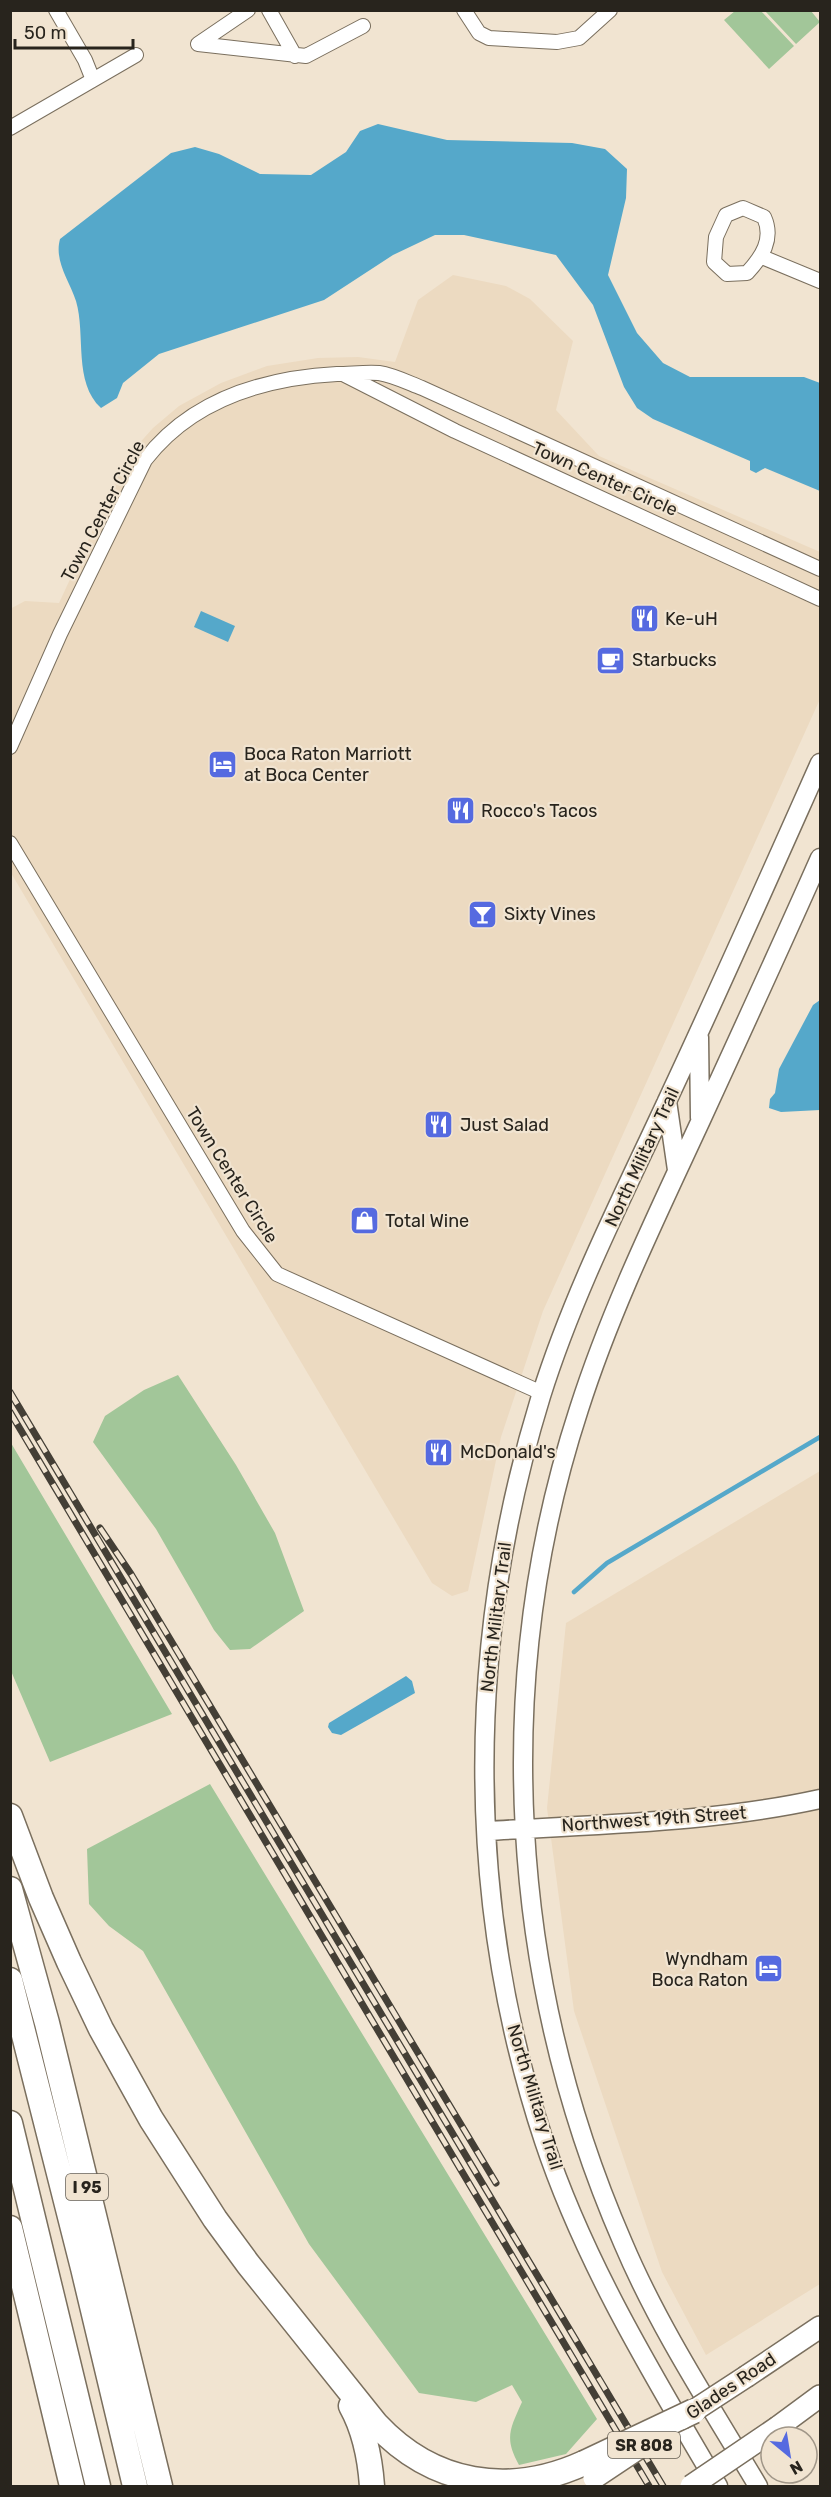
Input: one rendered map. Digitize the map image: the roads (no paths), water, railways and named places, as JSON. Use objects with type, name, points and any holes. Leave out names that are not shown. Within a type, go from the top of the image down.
[{"type":"highway","points":[[10,1816],[41,1898],[69,1962],[111,2048],[151,2119],[216,2219],[323,2361],[385,2434],[418,2459],[444,2471],[471,2479],[518,2483],[548,2478],[587,2476],[694,2411]]},
{"type":"highway","name":"I 95","points":[[10,1889],[47,2023],[160,2487]]},
{"type":"highway","points":[[10,1980],[80,2256],[135,2487]]},
{"type":"highway","points":[[10,2123],[98,2487]]},
{"type":"highway","points":[[10,2229],[72,2487]]},
{"type":"highway","points":[[323,2361],[362,2429],[368,2450],[372,2487]]},
{"type":"main road","name":"North Military Trail","points":[[717,2487],[630,2335],[588,2252],[545,2142],[520,2060],[497,1956],[484,1780],[486,1694],[494,1609],[504,1545],[515,1491],[542,1393],[588,1273],[820,763]]},
{"type":"main road","name":"North Military Trail","points":[[758,2487],[660,2320],[622,2242],[586,2144],[559,2052],[536,1950],[526,1874],[523,1744],[526,1664],[540,1568],[555,1493],[578,1411],[597,1355],[677,1170],[820,858]]},
{"type":"main road","points":[[699,1033],[700,1122]]},
{"type":"main road","points":[[667,1101],[677,1170]]},
{"type":"main road","name":"Northwest 19th Street","points":[[487,1831],[708,1817],[820,1799]]},
{"type":"main road","name":"Glades Road","points":[[694,2411],[820,2327]]},
{"type":"main road","points":[[691,2487],[820,2396]]},
{"type":"street","points":[[56,10],[85,60],[93,80]]},
{"type":"street","points":[[248,10],[198,44],[306,56],[363,26]]},
{"type":"street","points":[[269,10],[295,56]]},
{"type":"street","points":[[464,10],[479,33],[489,38],[557,42],[579,38],[610,10]]},
{"type":"street","points":[[10,128],[136,55]]},
{"type":"street","points":[[743,208],[764,217],[770,229],[762,257],[747,273],[726,274],[714,262],[716,237],[726,215],[743,208]]},
{"type":"street","points":[[762,257],[820,281]]},
{"type":"street","name":"Town Center Circle","points":[[10,747],[70,614],[145,460],[160,440],[179,424],[233,394],[290,378],[380,373],[422,388],[820,569]]},
{"type":"street","name":"Town Center Circle","points":[[343,374],[455,431],[820,599]]},
{"type":"street","name":"Town Center Circle","points":[[10,843],[243,1231],[267,1264],[278,1274],[542,1393]]},
{"type":"water","points":[[378,124],[447,140],[572,143],[605,149],[627,169],[626,198],[608,275],[637,333],[663,363],[690,377],[804,377],[820,383],[820,491],[765,468],[756,473],[750,470],[750,461],[653,419],[637,408],[624,387],[593,305],[556,255],[464,235],[435,235],[393,255],[324,300],[159,354],[123,383],[117,398],[101,408],[92,397],[83,372],[79,314],[61,263],[60,239],[171,153],[195,147],[219,154],[260,174],[311,175],[346,152],[360,131]]},
{"type":"water","points":[[201,611],[235,626],[228,642],[194,627]]},
{"type":"water","points":[[820,1000],[820,1110],[781,1112],[769,1108],[770,1099],[775,1093],[779,1069],[813,1005]]},
{"type":"water","points":[[406,1676],[412,1681],[415,1693],[341,1735],[332,1733],[328,1727],[329,1723]]},
{"type":"waterway","points":[[574,1592],[607,1563],[820,1437]]},
{"type":"railway","points":[[10,1392],[663,2486]]},
{"type":"railway","points":[[10,1412],[649,2486]]},
{"type":"railway","points":[[100,1528],[131,1574],[496,2183]]},
{"type":"place","name":"Ke-uH","points":[[644,619]]},
{"type":"place","name":"Starbucks","points":[[611,660]]},
{"type":"place","name":"Boca Raton Marriott at Boca Center","points":[[223,764]]},
{"type":"place","name":"Rocco's Tacos","points":[[460,811]]},
{"type":"place","name":"Sixty Vines","points":[[483,914]]},
{"type":"place","name":"Just Salad","points":[[439,1125]]},
{"type":"place","name":"Total Wine","points":[[364,1221]]},
{"type":"place","name":"McDonald's","points":[[439,1452]]},
{"type":"place","name":"Wyndham Boca Raton","points":[[769,1969]]}]
